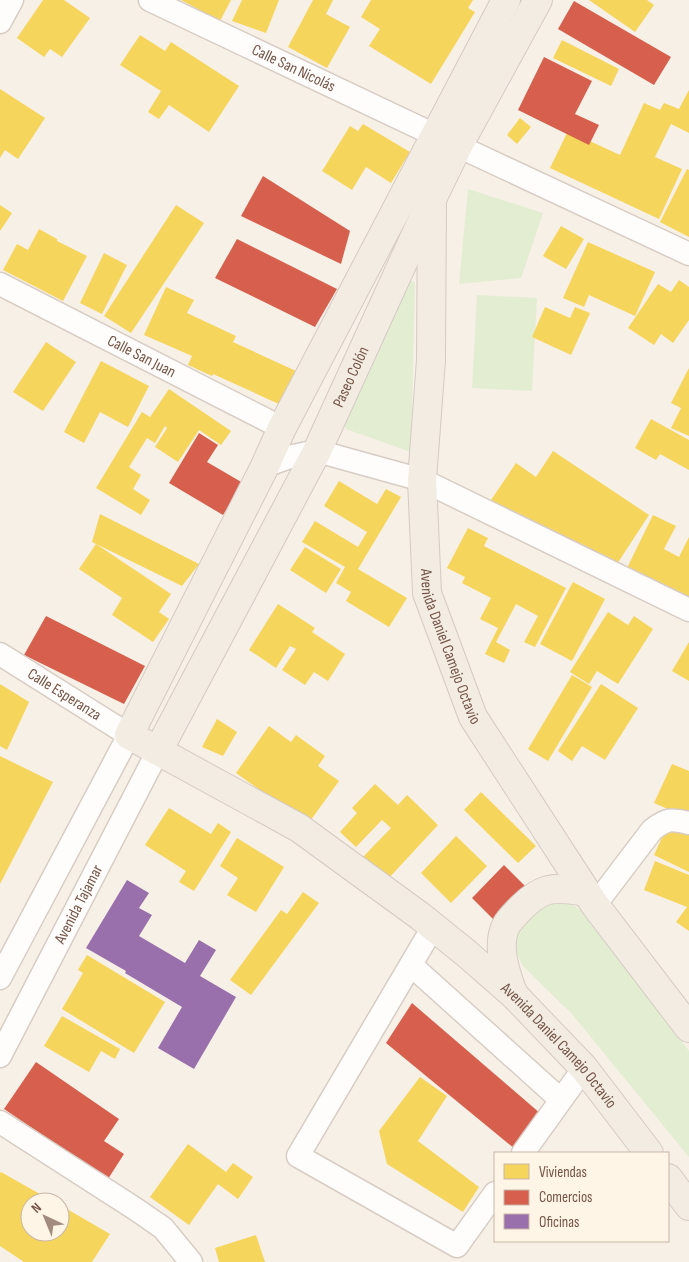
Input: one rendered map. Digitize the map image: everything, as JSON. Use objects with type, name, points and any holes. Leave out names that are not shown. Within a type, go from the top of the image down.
[{"type":"main road","name":"Paseo Colón","points":[[158,751],[317,451],[432,199],[447,141],[506,0]]},
{"type":"main road","name":"Paseo Colón","points":[[129,735],[265,466],[282,428],[447,141],[538,0]]},
{"type":"main road","name":"Avenida Daniel Camejo Octavio","points":[[432,199],[431,360],[422,480],[427,593],[473,717],[590,898],[689,1028]]},
{"type":"main road","name":"Avenida Daniel Camejo Octavio","points":[[129,735],[299,828],[420,916],[515,996],[584,1068],[648,1152]]},
{"type":"main road","points":[[515,996],[502,960],[502,942],[506,925],[531,899],[547,890],[563,889],[590,898]]},
{"type":"main road","points":[[669,1179],[689,1206]]},
{"type":"street","points":[[0,22],[12,0]]},
{"type":"street","name":"Calle San Nicolás","points":[[150,0],[689,254]]},
{"type":"street","name":"Calle San Juan","points":[[0,284],[282,428]]},
{"type":"street","points":[[265,466],[293,456],[317,451],[422,480],[689,610]]},
{"type":"street","name":"Calle Esperanza","points":[[0,654],[129,735]]},
{"type":"street","points":[[0,978],[129,735]]},
{"type":"street","name":"Avenida Tajamar","points":[[0,1056],[158,751]]},
{"type":"street","points":[[590,898],[652,830],[670,820],[689,823]]},
{"type":"street","points":[[433,927],[298,1156],[457,1246],[494,1194]]},
{"type":"street","points":[[411,965],[561,1100]]},
{"type":"street","points":[[524,1152],[584,1068]]},
{"type":"street","points":[[0,1122],[163,1228],[191,1262]]},
{"type":"green space","points":[[468,189],[543,213],[521,278],[459,284]]},
{"type":"green space","points":[[406,280],[415,282],[411,452],[346,429],[338,411]]},
{"type":"green space","points":[[477,295],[537,298],[532,391],[472,388]]},
{"type":"green space","points":[[547,900],[566,901],[582,911],[689,1051],[689,1157],[572,1014],[522,965],[512,941],[514,925]]},
{"type":"building: Viviendas","points":[[43,0],[64,0],[90,18],[62,57],[50,49],[44,57],[17,38]]},
{"type":"building: Viviendas","points":[[181,0],[231,0],[220,21]]},
{"type":"building: Viviendas","points":[[242,0],[279,0],[266,33],[232,21]]},
{"type":"building: Viviendas","points":[[313,0],[333,0],[326,14],[350,27],[327,68],[288,47]]},
{"type":"building: Viviendas","points":[[371,0],[473,0],[468,8],[475,12],[431,84],[369,46],[380,29],[361,17]]},
{"type":"building: Viviendas","points":[[589,0],[647,0],[654,5],[635,32]]},
{"type":"building: Viviendas","points":[[140,35],[165,51],[171,42],[239,86],[209,132],[169,105],[159,119],[148,112],[161,91],[120,65]]},
{"type":"building: Viviendas","points":[[562,40],[619,69],[611,86],[553,58]]},
{"type":"building: Viviendas","points":[[0,89],[45,118],[18,159],[5,150],[0,158]]},
{"type":"building: Viviendas","points":[[689,90],[689,133],[671,124],[655,157],[682,169],[659,219],[550,168],[568,131],[620,155],[644,103],[660,110],[664,103],[679,109]]},
{"type":"building: Viviendas","points":[[520,118],[531,127],[517,144],[507,135]]},
{"type":"building: Viviendas","points":[[363,124],[410,152],[391,183],[366,167],[352,190],[322,171],[350,126],[358,131]]},
{"type":"building: Viviendas","points":[[687,169],[689,170],[689,237],[660,222]]},
{"type":"building: Viviendas","points":[[0,205],[12,213],[0,231]]},
{"type":"building: Viviendas","points":[[176,205],[204,223],[131,333],[104,316]]},
{"type":"building: Viviendas","points":[[561,226],[584,239],[566,269],[543,256]]},
{"type":"building: Viviendas","points":[[39,229],[57,239],[57,241],[87,256],[63,301],[3,270],[17,244],[28,250]]},
{"type":"building: Viviendas","points":[[588,242],[655,272],[635,316],[589,295],[584,307],[563,298]]},
{"type":"building: Viviendas","points":[[104,253],[127,265],[102,314],[80,303]]},
{"type":"building: Viviendas","points":[[679,280],[689,287],[689,320],[673,343],[661,334],[654,345],[628,328],[658,284],[671,292]]},
{"type":"building: Viviendas","points":[[166,287],[194,300],[187,313],[236,336],[233,342],[296,371],[281,405],[213,374],[212,376],[188,365],[192,356],[144,335]]},
{"type":"building: Viviendas","points":[[545,307],[570,318],[575,307],[590,313],[571,355],[532,337]]},
{"type":"building: Viviendas","points":[[46,342],[76,362],[43,411],[13,392]]},
{"type":"building: Viviendas","points":[[101,361],[149,386],[128,427],[100,412],[84,443],[64,432]]},
{"type":"building: Viviendas","points":[[689,368],[689,436],[671,428],[681,408],[671,403]]},
{"type":"building: Viviendas","points":[[169,389],[231,431],[221,445],[199,430],[178,462],[155,447],[167,428],[165,426],[155,443],[147,438],[129,467],[141,475],[133,489],[150,500],[141,515],[96,488],[142,412],[150,417]]},
{"type":"building: Viviendas","points":[[651,419],[689,440],[689,470],[660,454],[656,460],[635,448]]},
{"type":"building: Viviendas","points":[[553,451],[649,515],[617,564],[602,554],[596,563],[557,543],[491,500],[516,463],[536,477]]},
{"type":"building: Viviendas","points":[[339,481],[377,504],[386,489],[401,497],[358,569],[407,598],[389,627],[346,601],[351,592],[336,583],[345,567],[302,542],[315,521],[358,547],[367,532],[324,506]]},
{"type":"building: Viviendas","points":[[100,514],[199,564],[182,586],[92,542]]},
{"type":"building: Viviendas","points":[[653,515],[676,526],[664,549],[679,557],[689,537],[689,598],[627,568]]},
{"type":"building: Viviendas","points":[[468,528],[488,538],[484,546],[566,588],[535,647],[524,642],[538,616],[516,604],[496,642],[510,650],[504,663],[485,654],[498,628],[480,619],[491,598],[462,583],[465,577],[447,568]]},
{"type":"building: Viviendas","points":[[96,544],[171,594],[159,612],[169,619],[153,642],[112,615],[122,598],[79,569]]},
{"type":"building: Viviendas","points":[[305,547],[341,569],[326,593],[290,570]]},
{"type":"building: Viviendas","points":[[573,582],[605,599],[572,661],[540,644]]},
{"type":"building: Viviendas","points":[[278,604],[315,628],[312,632],[345,654],[328,681],[314,672],[305,685],[282,670],[296,649],[290,646],[276,668],[249,650]]},
{"type":"building: Viviendas","points":[[608,612],[628,625],[634,616],[653,629],[618,684],[597,671],[589,684],[570,672]]},
{"type":"building: Viviendas","points":[[689,642],[689,681],[672,671]]},
{"type":"building: Viviendas","points":[[572,675],[592,687],[548,761],[528,749]]},
{"type":"building: Viviendas","points":[[0,684],[29,702],[7,750],[0,746]]},
{"type":"building: Viviendas","points":[[601,684],[638,708],[605,760],[582,746],[572,761],[558,751]]},
{"type":"building: Viviendas","points":[[217,719],[237,732],[223,756],[202,747]]},
{"type":"building: Viviendas","points":[[269,726],[291,742],[296,735],[325,756],[318,766],[339,781],[308,824],[236,773]]},
{"type":"building: Viviendas","points":[[0,756],[53,782],[0,884]]},
{"type":"building: Viviendas","points":[[672,764],[689,771],[688,818],[654,803]]},
{"type":"building: Viviendas","points":[[375,784],[398,805],[407,795],[438,825],[387,880],[363,857],[391,828],[382,820],[356,847],[340,832],[357,813],[352,808]]},
{"type":"building: Viviendas","points":[[481,792],[536,846],[518,863],[464,810]]},
{"type":"building: Viviendas","points":[[169,808],[211,834],[218,823],[231,832],[194,891],[179,882],[186,871],[145,845]]},
{"type":"building: Viviendas","points":[[670,820],[689,829],[689,872],[654,855]]},
{"type":"building: Viviendas","points":[[456,836],[487,866],[451,903],[421,873]]},
{"type":"building: Viviendas","points":[[237,838],[284,867],[256,912],[227,895],[238,878],[220,866]]},
{"type":"building: Viviendas","points":[[655,861],[689,875],[689,931],[676,922],[687,907],[644,890]]},
{"type":"building: Viviendas","points":[[303,892],[319,903],[251,995],[230,980],[281,910],[287,914]]},
{"type":"building: Viviendas","points":[[87,955],[165,1002],[134,1053],[62,1009],[83,973],[78,970]]},
{"type":"building: Viviendas","points":[[62,1016],[120,1049],[115,1059],[101,1051],[89,1072],[44,1046]]},
{"type":"building: Viviendas","points":[[420,1077],[447,1096],[418,1141],[479,1187],[463,1212],[387,1164],[379,1131]]},
{"type":"building: Viviendas","points":[[188,1144],[226,1172],[233,1163],[253,1177],[238,1199],[218,1184],[189,1225],[150,1197]]},
{"type":"building: Viviendas","points":[[0,1173],[36,1192],[20,1192],[20,1242],[70,1242],[70,1211],[110,1234],[92,1262],[24,1262],[0,1246]]},
{"type":"building: Viviendas","points":[[256,1235],[265,1262],[219,1262],[215,1248]]},
{"type":"building: Comercios","points":[[574,1],[671,57],[654,85],[558,29]]},
{"type":"building: Comercios","points":[[544,57],[592,81],[575,114],[599,125],[589,145],[518,110]]},
{"type":"building: Comercios","points":[[263,176],[350,231],[341,264],[241,216]]},
{"type":"building: Comercios","points":[[237,239],[337,289],[315,327],[215,278]]},
{"type":"building: Comercios","points":[[199,433],[218,445],[207,462],[243,483],[223,515],[169,483]]},
{"type":"building: Comercios","points":[[46,616],[145,666],[124,704],[24,655]]},
{"type":"building: Comercios","points":[[504,865],[533,894],[501,927],[472,898]]},
{"type":"building: Comercios","points":[[412,1003],[541,1114],[515,1149],[386,1043]]},
{"type":"building: Comercios","points":[[36,1062],[119,1119],[104,1141],[124,1154],[108,1179],[4,1109]]},
{"type":"building: Oficinas","points":[[127,880],[149,893],[139,908],[152,915],[139,936],[185,963],[199,940],[216,950],[200,976],[236,997],[194,1069],[158,1048],[182,1007],[86,948]]}]
